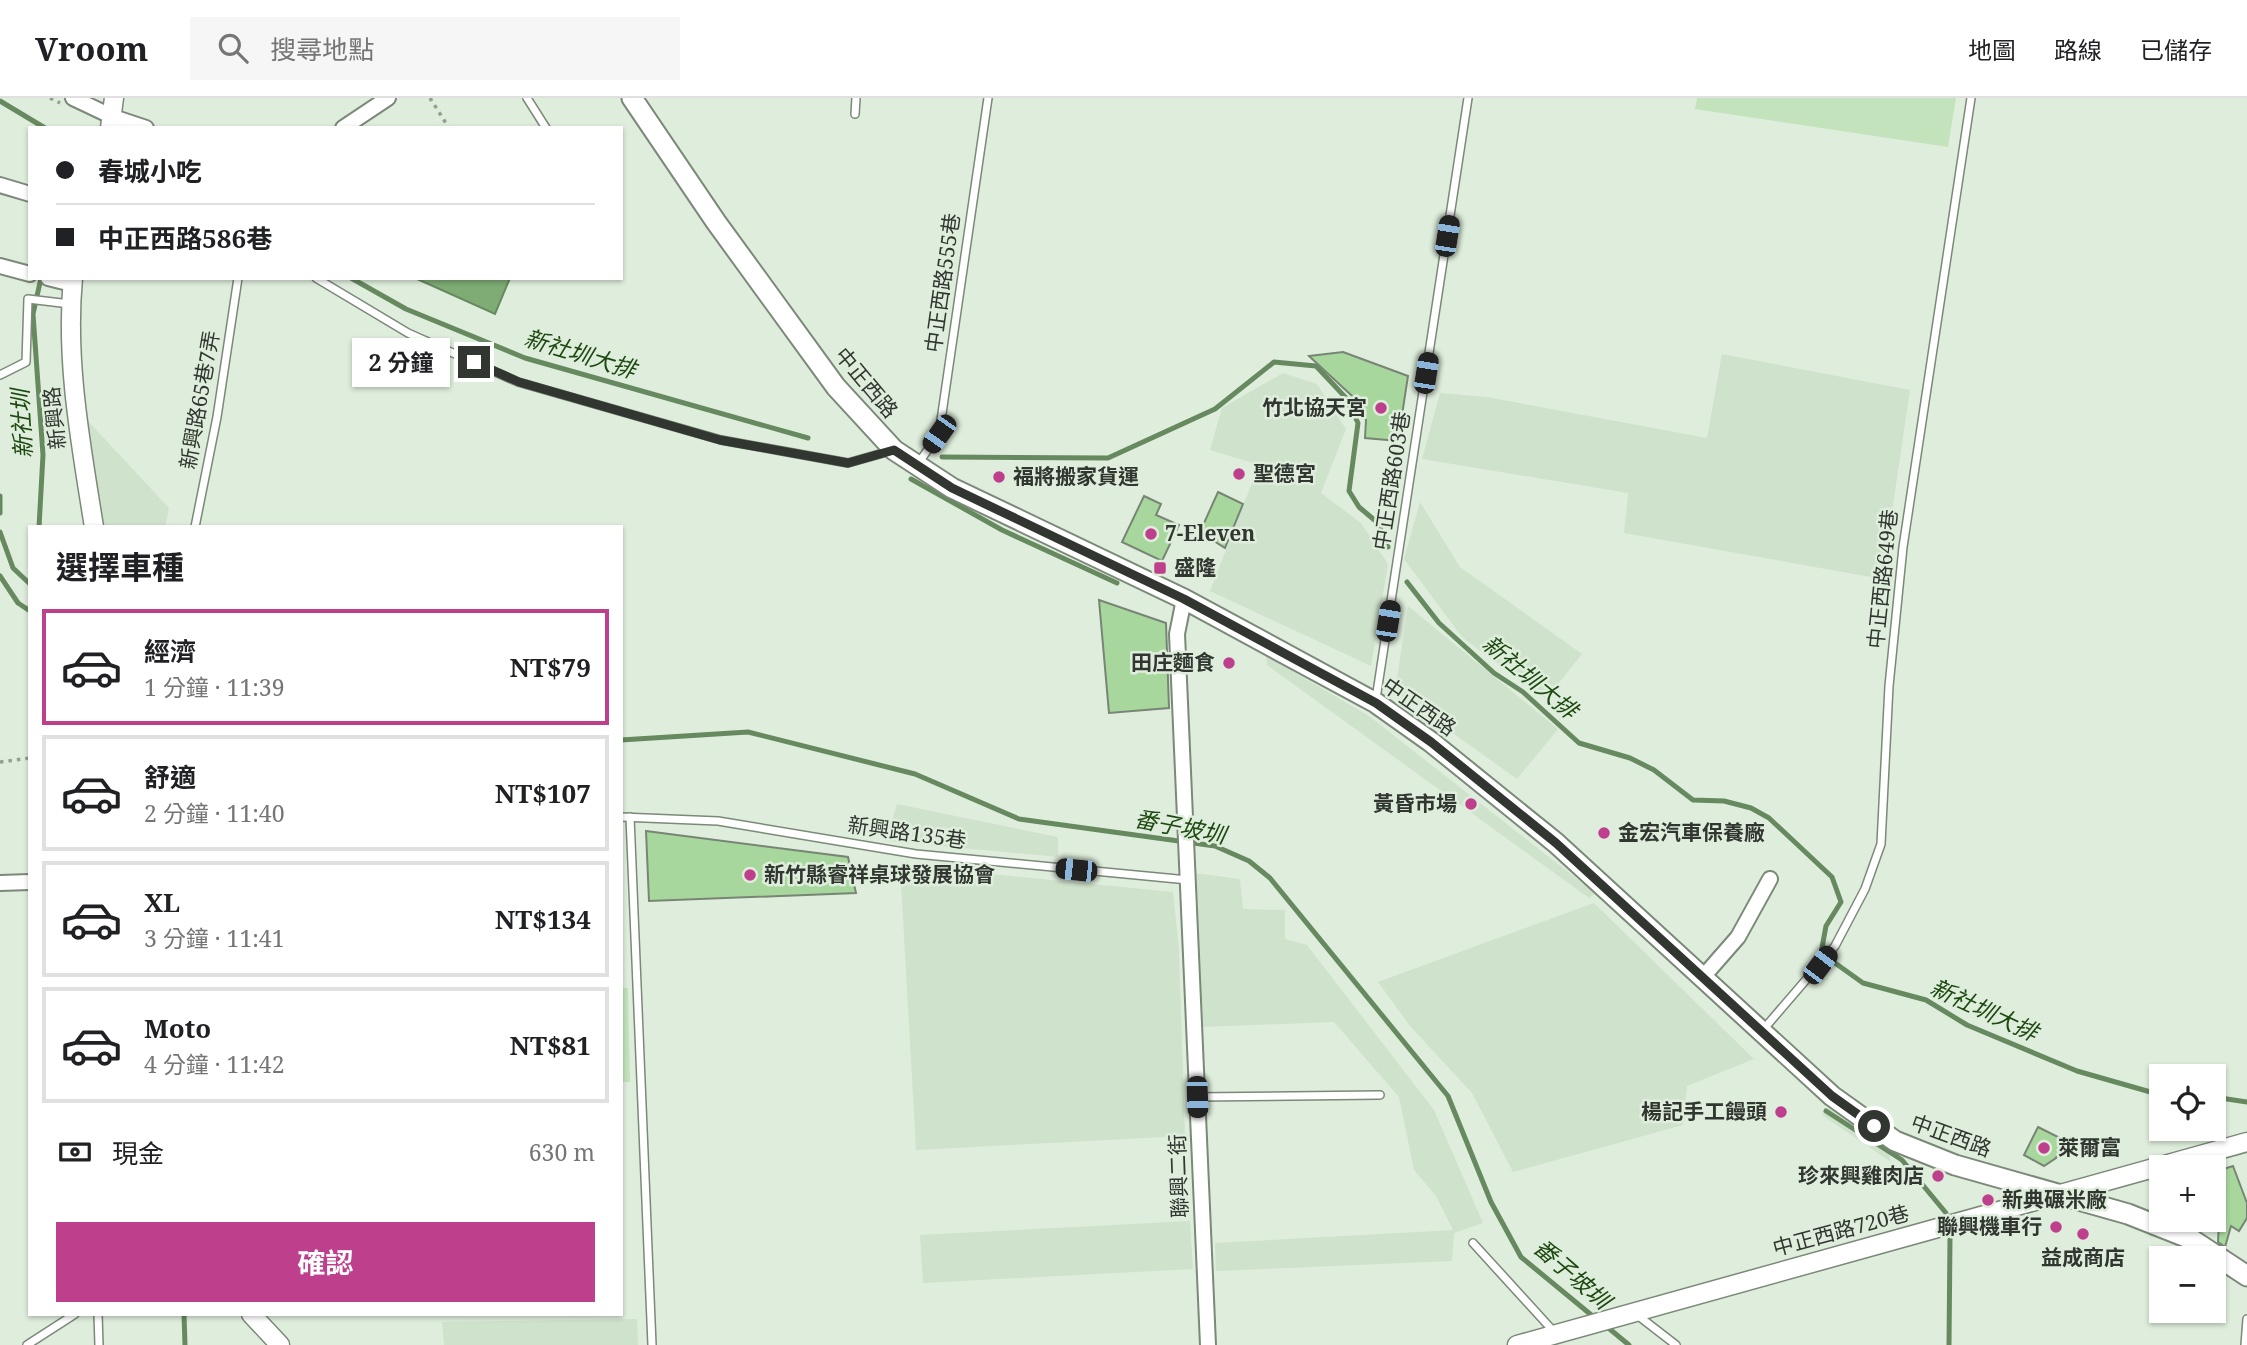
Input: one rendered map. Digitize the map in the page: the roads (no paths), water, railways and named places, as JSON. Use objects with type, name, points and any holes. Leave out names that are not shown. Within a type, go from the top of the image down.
[{"type":"main road","name":"中正西路","points":[[634,99],[716,222],[836,387],[894,450],[916,466],[987,506],[1184,599],[1376,703],[1431,742],[1556,843],[1832,1096],[1895,1140],[1955,1164],[2128,1214],[2191,1239],[2247,1276]]},
{"type":"street","points":[[73,98],[112,123],[132,126]]},
{"type":"street","points":[[112,123],[114,98]]},
{"type":"street","points":[[346,126],[388,98]]},
{"type":"street","points":[[0,185],[28,193]]},
{"type":"street","points":[[0,266],[28,273]]},
{"type":"street","name":"新興路","points":[[72,281],[70,304],[78,427],[94,525]]},
{"type":"street","name":"聯興二街","points":[[1184,599],[1177,634],[1208,1345]]},
{"type":"street","points":[[1703,976],[1738,937],[1770,879]]},
{"type":"street","points":[[0,883],[28,882]]},
{"type":"street","name":"中正西路720巷","points":[[1517,1345],[1562,1340],[1633,1311],[2247,1142]]},
{"type":"street","points":[[253,1316],[280,1345]]},
{"type":"lane","points":[[527,98],[546,126]]},
{"type":"lane","points":[[855,114],[856,98]]},
{"type":"lane","name":"中正西路555巷","points":[[916,466],[939,434],[988,98]]},
{"type":"lane","name":"中正西路603巷","points":[[1376,703],[1468,98]]},
{"type":"lane","name":"中正西路649巷","points":[[1762,1031],[1835,946],[1865,889],[1881,844],[1889,686],[1903,547],[1971,98]]},
{"type":"lane","name":"新興路65巷7弄","points":[[195,525],[217,417],[238,280]]},
{"type":"lane","points":[[319,280],[408,333],[519,382],[720,440],[848,463],[894,450]]},
{"type":"lane","name":"新興路","points":[[0,375],[26,362],[28,299],[70,304]]},
{"type":"lane","points":[[626,817],[652,1345]]},
{"type":"lane","name":"新興路135巷","points":[[626,817],[718,821],[916,855],[1188,880]]},
{"type":"lane","points":[[1197,1097],[1380,1095]]},
{"type":"lane","points":[[1473,1243],[1562,1340]]},
{"type":"lane","points":[[1633,1311],[1676,1345]]},
{"type":"lane","points":[[27,1345],[72,1316]]},
{"type":"lane","points":[[98,1316],[99,1345]]},
{"type":"lane","points":[[2245,1345],[2247,1319]]},
{"type":"waterway","name":"新社圳","points":[[0,101],[42,126]]},
{"type":"waterway","name":"新社圳","points":[[39,525],[43,455],[33,314],[41,280]]},
{"type":"waterway","name":"新社圳大排","points":[[355,280],[406,309],[525,358],[808,438]]},
{"type":"waterway","name":"新社圳大排","points":[[942,457],[1108,458],[1215,409],[1274,362],[1316,366],[1346,398],[1358,423],[1349,491],[1359,507],[1378,523],[1388,547]]},
{"type":"waterway","points":[[911,479],[1002,530],[1117,583]]},
{"type":"waterway","points":[[0,496],[0,513]]},
{"type":"waterway","points":[[0,532],[13,568],[28,582]]},
{"type":"waterway","points":[[0,576],[18,603],[28,610]]},
{"type":"waterway","name":"新社圳大排","points":[[1407,582],[1439,623],[1494,673],[1523,692],[1579,743],[1630,758],[1654,770],[1693,800],[1724,801],[1751,808],[1769,818],[1832,877],[1841,902],[1826,926],[1821,953],[1863,983],[1926,1000],[1967,1025],[2077,1071],[2149,1092]]},
{"type":"waterway","name":"番子坡圳","points":[[623,740],[748,732],[915,774],[1019,819],[1215,846],[1249,861],[1270,878],[1448,1096],[1491,1202],[1521,1257],[1595,1318]]},
{"type":"waterway","name":"新社圳大排","points":[[2226,1099],[2247,1102]]},
{"type":"waterway","points":[[1826,1111],[1902,1160],[1946,1213]]},
{"type":"waterway","points":[[1949,1345],[1950,1237]]},
{"type":"waterway","points":[[184,1316],[185,1345]]},
{"type":"waterway","name":"番子坡圳","points":[[1606,1326],[1629,1345]]},
{"type":"place","name":"竹北協天宮","points":[[1381,408]]},
{"type":"place","name":"聖德宮","points":[[1239,474]]},
{"type":"place","name":"福將搬家貨運","points":[[999,477]]},
{"type":"place","name":"7-Eleven","points":[[1151,534]]},
{"type":"place","name":"盛隆","points":[[1160,568]]},
{"type":"place","name":"田庄麵食","points":[[1229,663]]},
{"type":"place","name":"黃昏市場","points":[[1471,804]]},
{"type":"place","name":"金宏汽車保養廠","points":[[1604,833]]},
{"type":"place","name":"新竹縣睿祥桌球發展協會","points":[[750,875]]},
{"type":"place","name":"楊記手工饅頭","points":[[1781,1112]]},
{"type":"place","name":"萊爾富","points":[[2044,1148]]},
{"type":"place","name":"珍來興雞肉店","points":[[1938,1176]]},
{"type":"place","name":"新典碾米廠","points":[[1988,1200]]},
{"type":"place","name":"聯興機車行","points":[[2056,1227]]},
{"type":"place","name":"益成商店","points":[[2083,1234]]}]
